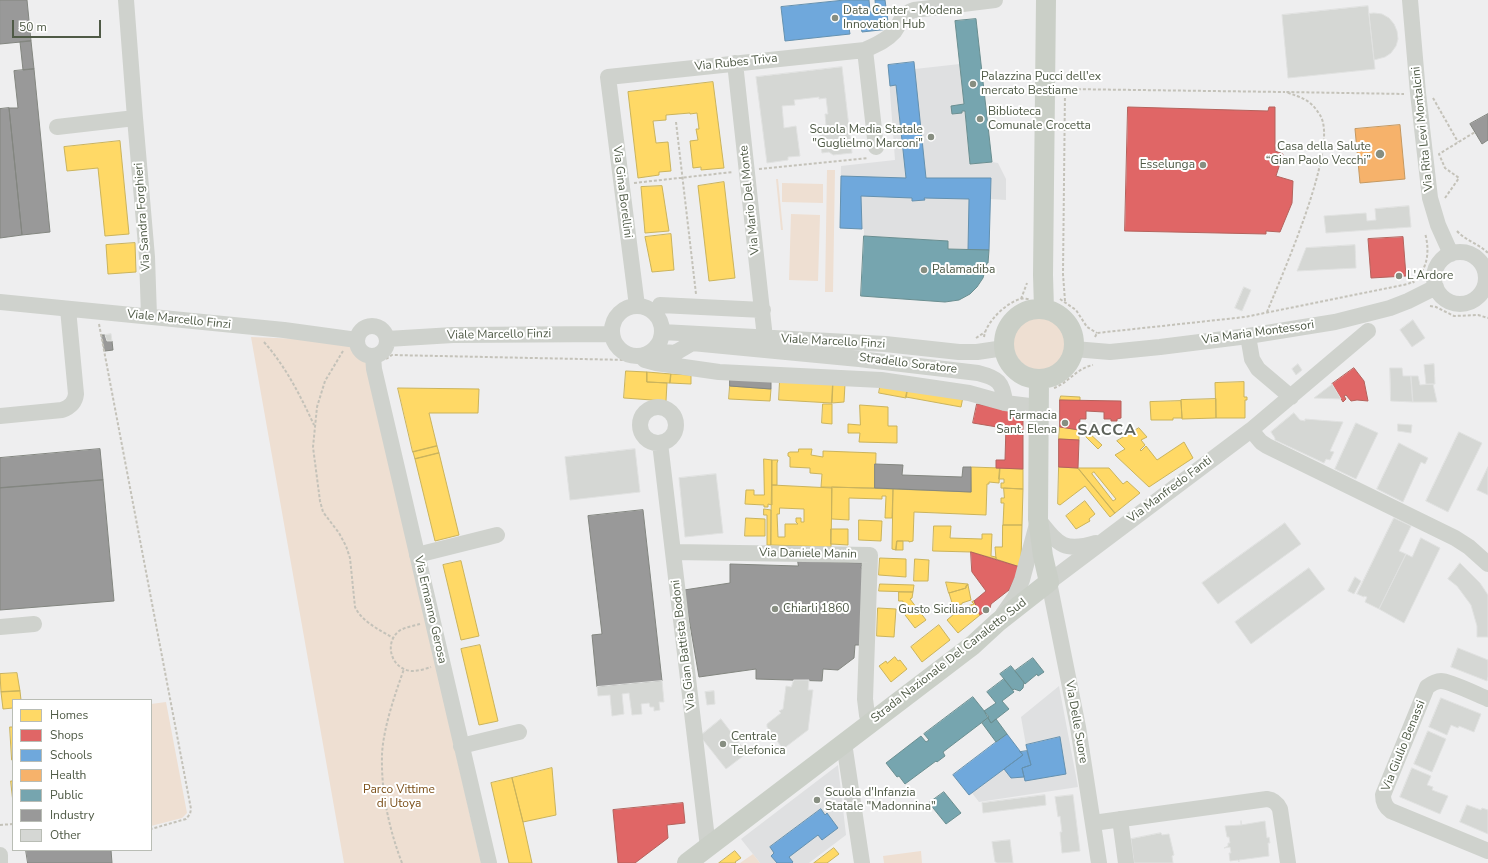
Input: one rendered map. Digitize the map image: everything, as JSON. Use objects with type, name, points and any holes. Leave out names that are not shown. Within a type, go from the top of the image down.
[{"type":"main road","points":[[1044,309],[1043,275],[1046,0]]},
{"type":"main road","points":[[1044,309],[1059,315],[1065,321],[1082,350],[1072,356],[1064,368],[1053,376],[1039,379],[1024,376],[1018,373],[1009,362],[1004,348],[1005,336],[1012,321],[1027,311],[1044,309]]},
{"type":"main road","points":[[1039,379],[1038,519],[1043,556],[1049,582]]},
{"type":"main road","name":"Strada Nazionale Del Canaletto Sud","points":[[687,863],[973,645],[998,622],[1049,582]]},
{"type":"street","name":"Via Sandra Forghieri","points":[[126,0],[147,257],[149,316]]},
{"type":"street","points":[[876,147],[865,50],[888,37],[894,31],[903,15],[908,12],[995,0]]},
{"type":"street","name":"Via Rita Levi Montalcini","points":[[1410,0],[1413,93],[1430,198],[1438,225],[1451,254]]},
{"type":"street","name":"Via Rubes Triva","points":[[608,77],[865,50]]},
{"type":"street","name":"Via Mario Del Monte","points":[[735,63],[763,310],[764,338]]},
{"type":"street","name":"Via Gina Borellini","points":[[608,77],[637,306]]},
{"type":"street","points":[[57,127],[135,118]]},
{"type":"street","points":[[1465,253],[1478,260],[1485,272],[1485,296],[1471,302],[1457,304],[1444,298],[1436,287],[1435,274],[1437,268],[1445,257],[1451,254],[1465,253]]},
{"type":"street","name":"Via Maria Montessori","points":[[1082,350],[1118,351],[1248,336],[1334,322],[1366,315],[1408,301],[1436,287]]},
{"type":"street","name":"Viale Marcello Finzi","points":[[0,302],[284,330],[357,340]]},
{"type":"street","points":[[637,306],[647,308],[653,312],[658,318],[662,332],[660,339],[646,356],[628,355],[614,343],[612,324],[620,313],[626,309],[637,306]]},
{"type":"street","points":[[660,306],[763,310]]},
{"type":"street","points":[[0,416],[62,410],[68,408],[73,403],[76,394],[68,308]]},
{"type":"street","points":[[369,326],[383,330],[387,339],[385,348],[373,362],[360,350],[357,340],[360,331],[369,326]]},
{"type":"street","name":"Via Manfredo Fanti","points":[[1049,582],[1251,430],[1368,331]]},
{"type":"street","name":"Viale Marcello Finzi","points":[[662,332],[885,344],[959,352],[977,352],[1004,348]]},
{"type":"street","name":"Viale Marcello Finzi","points":[[387,339],[453,335],[612,334]]},
{"type":"street","points":[[1248,336],[1252,359],[1258,369],[1291,397]]},
{"type":"street","name":"Stradello Soratore","points":[[646,356],[675,353],[692,343],[859,358],[978,373],[998,381],[1004,392],[1005,403]]},
{"type":"street","name":"Stradello Soratore","points":[[675,353],[719,372]]},
{"type":"street","name":"Stradello Soratore","points":[[646,356],[719,372],[881,380],[969,393],[1005,403],[1038,407]]},
{"type":"street","name":"Via Ermanno Gerosa","points":[[373,362],[489,863]]},
{"type":"street","points":[[1251,430],[1261,442],[1267,446],[1455,538],[1469,547],[1488,564]]},
{"type":"street","name":"Via Gian Battista Bodoni","points":[[660,443],[708,847]]},
{"type":"street","points":[[1038,519],[1054,539],[1068,547],[1083,547],[1103,541]]},
{"type":"street","points":[[998,622],[1015,597],[1022,580],[1038,519]]},
{"type":"street","points":[[417,555],[497,535]]},
{"type":"street","name":"Via Daniele Manin","points":[[672,552],[870,555],[865,699],[867,715],[870,723]]},
{"type":"street","name":"Via Delle Suore","points":[[1049,582],[1078,727],[1099,863]]},
{"type":"street","points":[[0,627],[34,624]]},
{"type":"street","name":"Via Giulio Benassi","points":[[1488,698],[1440,681],[1430,685],[1424,694],[1383,795],[1385,806],[1391,811],[1488,851]]},
{"type":"street","points":[[461,746],[519,732]]},
{"type":"street","points":[[844,743],[862,863]]},
{"type":"street","points":[[1093,823],[1271,800],[1277,803],[1280,809],[1288,863]]},
{"type":"street","points":[[1120,819],[1126,863]]},
{"type":"street","points":[[0,856],[0,863]]},
{"type":"path","points":[[1413,281],[1408,284],[1245,317],[1097,333],[1087,327],[1076,310],[1065,301],[1063,274],[1065,89],[1430,93],[1458,142]]},
{"type":"path","points":[[1267,312],[1309,206],[1318,175],[1325,133],[1321,116],[1308,100],[1286,92]]},
{"type":"path","points":[[676,122],[697,307]]},
{"type":"path","points":[[1444,200],[1447,193],[1459,178],[1446,168],[1438,154],[1475,132]]},
{"type":"path","points":[[1453,226],[1463,237],[1488,253]]},
{"type":"path","points":[[96,312],[191,809],[190,814],[186,819],[152,830]]},
{"type":"path","points":[[1082,350],[1097,333]]},
{"type":"path","points":[[270,340],[262,339],[275,354],[290,377],[314,426]]},
{"type":"path","points":[[344,350],[325,381],[317,407],[313,447],[320,501],[323,512],[339,533],[346,546],[350,558],[355,607],[358,613],[364,619],[394,638]]},
{"type":"path","points":[[373,362],[392,354],[646,356]]},
{"type":"path","points":[[422,623],[400,630],[394,638],[391,647],[391,654],[397,664],[404,669],[412,671],[432,667]]},
{"type":"path","points":[[402,863],[394,841],[384,798],[382,754],[387,725],[396,689],[404,669]]},
{"type":"path","points":[[0,825],[12,824]]},
{"type":"shaded area","name":"Scuola Media Statale \"Guglielmo Marconi\"","points":[[914,62],[915,69],[960,64],[964,104],[952,106],[952,114],[962,113],[962,111],[965,111],[970,164],[992,162],[998,163],[1006,179],[1006,200],[990,199],[989,250],[948,249],[948,241],[864,236],[864,229],[840,228],[841,166],[895,160],[888,65]]},
{"type":"shaded area","points":[[1059,686],[1078,787],[979,802],[972,793],[1022,755],[1020,752],[1027,751],[1021,717]]},
{"type":"shaded area","name":"Scuola d'Infanzia Statale \"Madonnina\"","points":[[838,765],[846,835],[809,863],[760,863],[741,839]]},
{"type":"green space","points":[[827,170],[835,170],[833,292],[825,292]]},
{"type":"green space","points":[[776,179],[778,179],[783,230],[781,230]]},
{"type":"green space","points":[[782,183],[823,184],[823,203],[782,202]]},
{"type":"green space","points":[[791,214],[820,215],[818,281],[789,280]]},
{"type":"green space","points":[[1035,316],[1045,316],[1055,320],[1063,328],[1067,338],[1067,348],[1063,358],[1055,366],[1045,370],[1035,370],[1025,366],[1017,358],[1013,348],[1013,338],[1017,328],[1025,320]]},
{"type":"green space","name":"Parco Vittime di Utoya","points":[[251,337],[351,341],[366,361],[481,863],[344,863]]},
{"type":"green space","points":[[166,702],[187,813],[182,818],[152,826],[152,704]]},
{"type":"green space","points":[[921,851],[922,863],[884,863],[883,856]]},
{"type":"green space","points":[[753,854],[760,863],[740,863]]},
{"type":"building: Homes","points":[[713,82],[724,168],[701,170],[701,167],[693,168],[690,141],[698,140],[696,129],[699,129],[697,113],[666,115],[666,120],[653,121],[656,143],[668,142],[671,171],[659,172],[659,175],[638,178],[628,92]]},
{"type":"building: Homes","points":[[120,141],[129,234],[105,236],[98,168],[67,171],[64,147]]},
{"type":"building: Homes","points":[[724,182],[735,278],[709,281],[698,186]]},
{"type":"building: Homes","points":[[662,186],[669,231],[645,233],[641,187]]},
{"type":"building: Homes","points":[[671,234],[674,270],[652,272],[645,237]]},
{"type":"building: Homes","points":[[135,243],[136,272],[108,274],[106,245]]},
{"type":"building: Homes","points":[[626,371],[647,372],[647,382],[667,383],[666,401],[624,398]]},
{"type":"building: Homes","points":[[647,372],[671,374],[670,383],[647,382]]},
{"type":"building: Homes","points":[[671,374],[691,375],[691,384],[670,383]]},
{"type":"building: Homes","points":[[780,380],[833,383],[832,403],[779,400]]},
{"type":"building: Homes","points":[[881,382],[908,387],[906,398],[879,393]]},
{"type":"building: Homes","points":[[1244,382],[1244,397],[1247,397],[1247,400],[1245,400],[1245,418],[1216,418],[1215,383]]},
{"type":"building: Homes","points":[[833,383],[845,384],[844,402],[832,403]]},
{"type":"building: Homes","points":[[730,386],[771,389],[770,401],[729,399]]},
{"type":"building: Homes","points":[[908,387],[963,397],[961,407],[906,397]]},
{"type":"building: Homes","points":[[398,388],[479,389],[478,413],[429,413],[437,446],[413,452]]},
{"type":"building: Homes","points":[[1061,396],[1080,397],[1080,401],[1060,400]]},
{"type":"building: Homes","points":[[1216,399],[1216,418],[1182,419],[1181,400]]},
{"type":"building: Homes","points":[[1181,401],[1182,418],[1173,418],[1173,420],[1151,420],[1150,402]]},
{"type":"building: Homes","points":[[823,404],[832,404],[832,424],[822,423]]},
{"type":"building: Homes","points":[[860,405],[888,407],[888,426],[897,426],[897,443],[859,442],[860,433],[848,433],[848,424],[860,425]]},
{"type":"building: Homes","points":[[1060,427],[1079,430],[1079,440],[1059,439]]},
{"type":"building: Homes","points":[[1139,428],[1147,437],[1141,440],[1145,445],[1140,450],[1141,451],[1146,446],[1157,460],[1184,442],[1193,458],[1149,487],[1115,455],[1125,449],[1117,441]]},
{"type":"building: Homes","points":[[1089,433],[1102,445],[1098,449],[1086,437]]},
{"type":"building: Homes","points":[[437,446],[439,453],[415,459],[413,452]]},
{"type":"building: Homes","points":[[799,449],[812,449],[811,455],[823,457],[823,451],[876,453],[875,488],[821,487],[822,474],[810,473],[810,468],[790,467],[790,457],[788,456],[788,453],[798,452]]},
{"type":"building: Homes","points":[[439,453],[459,535],[435,541],[415,459]]},
{"type":"building: Homes","points":[[764,459],[772,460],[772,505],[768,504],[768,507],[764,507],[764,505],[745,504],[746,490],[754,490],[754,495],[764,495]]},
{"type":"building: Homes","points":[[772,460],[778,460],[777,485],[772,485]]},
{"type":"building: Homes","points":[[971,467],[1000,468],[999,483],[989,482],[989,484],[987,484],[986,515],[914,512],[913,541],[897,541],[896,550],[892,549],[893,489],[971,492]]},
{"type":"building: Homes","points":[[1059,467],[1078,468],[1115,513],[1110,517],[1085,486],[1060,505],[1058,504]]},
{"type":"building: Homes","points":[[1000,468],[1023,469],[1023,489],[1001,488],[1001,483],[1004,483],[1004,479],[999,479]]},
{"type":"building: Homes","points":[[1078,468],[1109,468],[1123,484],[1127,481],[1140,493],[1115,513]],"holes":[[[1094,472],[1116,499],[1113,501],[1092,474]]]},
{"type":"building: Homes","points":[[772,485],[832,488],[831,547],[771,545]],"holes":[[[780,508],[804,509],[804,522],[801,522],[801,518],[796,518],[796,522],[798,524],[785,524],[785,537],[778,537],[777,514],[779,514]]]},
{"type":"building: Homes","points":[[832,487],[893,489],[892,518],[885,518],[886,496],[882,496],[882,499],[849,498],[849,520],[832,519]]},
{"type":"building: Homes","points":[[1004,488],[1023,489],[1022,525],[1003,525],[1004,503],[1001,503],[1001,498],[1004,498]]},
{"type":"building: Homes","points":[[1085,501],[1095,514],[1089,519],[1090,521],[1076,529],[1066,516]]},
{"type":"building: Homes","points":[[764,509],[771,510],[771,545],[767,545],[767,515],[764,515]]},
{"type":"building: Homes","points":[[746,518],[765,519],[765,536],[745,536]]},
{"type":"building: Homes","points":[[859,520],[882,521],[881,541],[859,540]]},
{"type":"building: Homes","points":[[1003,525],[1022,525],[1020,567],[996,559],[995,547],[1002,547]]},
{"type":"building: Homes","points":[[934,526],[951,526],[950,538],[982,539],[982,534],[992,534],[991,556],[996,557],[996,559],[971,552],[933,551]]},
{"type":"building: Homes","points":[[831,529],[848,529],[848,545],[831,544]]},
{"type":"building: Homes","points":[[897,541],[903,541],[903,550],[896,550]]},
{"type":"building: Homes","points":[[880,558],[906,559],[906,577],[879,575]]},
{"type":"building: Homes","points":[[915,559],[929,560],[928,581],[914,581]]},
{"type":"building: Homes","points":[[461,561],[479,636],[461,640],[443,565]]},
{"type":"building: Homes","points":[[946,582],[968,585],[966,588],[949,593]]},
{"type":"building: Homes","points":[[880,584],[914,585],[913,592],[879,591]]},
{"type":"building: Homes","points":[[968,585],[971,600],[953,606],[949,593],[966,588]]},
{"type":"building: Homes","points":[[899,592],[913,592],[912,598],[910,599],[926,620],[915,628],[902,611],[903,601],[899,601]]},
{"type":"building: Homes","points":[[974,601],[980,615],[958,633],[947,620],[956,610],[957,612],[964,607],[974,604],[972,602]]},
{"type":"building: Homes","points":[[878,608],[896,609],[894,637],[877,636]]},
{"type":"building: Homes","points":[[939,625],[950,640],[922,662],[911,647]]},
{"type":"building: Homes","points":[[480,645],[498,721],[479,725],[461,649]]},
{"type":"building: Homes","points":[[895,657],[898,661],[900,660],[907,669],[891,682],[879,666],[886,661],[887,663]]},
{"type":"building: Homes","points":[[17,673],[20,691],[1,692],[0,674]]},
{"type":"building: Homes","points":[[20,691],[21,699],[12,699],[12,708],[3,709],[1,692]]},
{"type":"building: Homes","points":[[10,727],[12,727],[12,760]]},
{"type":"building: Homes","points":[[552,768],[556,815],[523,822],[512,778]]},
{"type":"building: Homes","points":[[512,778],[532,863],[509,863],[491,783]]},
{"type":"building: Homes","points":[[834,848],[839,854],[827,863],[814,863]]},
{"type":"building: Homes","points":[[735,851],[741,858],[735,862],[736,863],[719,863]]},
{"type":"building: Shops","name":"Esselunga","points":[[1128,107],[1268,111],[1269,107],[1275,107],[1275,151],[1283,154],[1276,176],[1293,181],[1292,203],[1280,232],[1266,231],[1266,234],[1125,231]]},
{"type":"building: Shops","points":[[1403,237],[1406,276],[1371,278],[1368,239]]},
{"type":"building: Shops","points":[[1354,368],[1364,381],[1368,401],[1351,401],[1346,395],[1344,396],[1346,399],[1343,402],[1332,384]]},
{"type":"building: Shops","points":[[1060,400],[1121,401],[1121,418],[1117,419],[1117,421],[1111,421],[1111,419],[1104,419],[1104,412],[1086,411],[1086,419],[1080,419],[1079,430],[1060,427]]},
{"type":"building: Shops","points":[[977,404],[1023,412],[1023,469],[996,468],[996,460],[1005,460],[1006,426],[1003,426],[1003,428],[973,423]]},
{"type":"building: Shops","points":[[1059,439],[1079,440],[1078,468],[1059,467]]},
{"type":"building: Shops","points":[[971,552],[1020,567],[1009,590],[991,604],[990,608],[980,615],[974,601],[986,591],[972,572]]},
{"type":"building: Shops","points":[[683,803],[685,823],[667,825],[668,838],[635,863],[618,863],[613,810]]},
{"type":"building: Schools","points":[[845,0],[869,0],[870,12],[876,11],[875,0],[885,0],[889,29],[862,32],[861,27],[849,28],[850,34],[785,41],[781,7]]},
{"type":"building: Schools","points":[[914,62],[926,178],[991,178],[989,250],[968,250],[969,199],[924,198],[925,200],[912,201],[912,198],[861,196],[862,229],[840,228],[841,176],[906,178],[896,85],[890,86],[888,65]]},
{"type":"building: Schools","points":[[1007,734],[1023,755],[969,795],[953,775]]},
{"type":"building: Schools","points":[[1060,737],[1066,774],[1025,781],[1022,768],[1031,765],[1026,745]]},
{"type":"building: Schools","points":[[1027,751],[1031,765],[1022,768],[1024,777],[1011,778],[1004,769],[1023,755],[1020,752]]},
{"type":"building: Schools","points":[[821,809],[825,815],[827,813],[838,828],[822,840],[818,835],[789,857],[793,862],[792,863],[777,863],[771,856],[774,853],[770,847]]},
{"type":"building: Health","name":"Casa della Salute “Gian Paolo Vecchi”","points":[[1400,125],[1405,179],[1360,183],[1355,129]]},
{"type":"building: Public","name":"Palazzina Pucci dell'ex mercato Bestiame","points":[[976,19],[992,162],[970,164],[965,111],[962,111],[962,113],[952,114],[951,106],[964,104],[955,21]]},
{"type":"building: Public","name":"Palamadiba","points":[[864,236],[948,241],[948,249],[989,250],[988,263],[983,278],[977,287],[970,294],[959,300],[945,302],[861,296]]},
{"type":"building: Public","points":[[1033,658],[1044,672],[1038,676],[1037,674],[1025,684],[1015,671]]},
{"type":"building: Public","points":[[1011,666],[1024,682],[1023,688],[1020,691],[1013,690],[1000,674]]},
{"type":"building: Public","points":[[1004,679],[1014,692],[1002,701],[1009,709],[991,723],[984,711],[996,703],[987,692]]},
{"type":"building: Public","points":[[973,697],[989,717],[943,752],[945,756],[905,784],[899,776],[897,777],[886,763],[921,736],[926,742],[929,740],[924,734]]},
{"type":"building: Public","points":[[988,718],[991,723],[996,719],[1007,734],[996,742],[982,723]]},
{"type":"building: Public","points":[[944,792],[961,813],[946,824],[929,803]]},
{"type":"building: Industry","points":[[0,0],[27,0],[31,41],[0,44]]},
{"type":"building: Industry","points":[[31,41],[34,69],[23,70],[20,42]]},
{"type":"building: Industry","points":[[34,69],[50,232],[22,235],[9,108],[18,108],[14,71]]},
{"type":"building: Industry","points":[[9,108],[22,235],[0,238],[0,109]]},
{"type":"building: Industry","points":[[1488,114],[1488,140],[1482,144],[1470,124]]},
{"type":"building: Industry","points":[[102,335],[105,335],[107,341],[112,341],[113,350],[105,351]]},
{"type":"building: Industry","points":[[730,378],[771,380],[771,389],[730,386]]},
{"type":"building: Industry","points":[[100,449],[103,480],[0,488],[0,458]]},
{"type":"building: Industry","points":[[875,464],[903,465],[902,475],[962,477],[963,467],[971,467],[971,492],[875,488]]},
{"type":"building: Industry","points":[[103,480],[114,601],[0,610],[0,488]]},
{"type":"building: Industry","points":[[643,510],[662,681],[597,687],[592,635],[602,634],[588,516]]},
{"type":"building: Industry","name":"Chiarli 1860","points":[[798,561],[862,563],[861,568],[865,568],[863,645],[855,645],[854,658],[838,670],[823,669],[822,681],[756,679],[756,669],[699,677],[684,590],[730,583],[730,564],[798,566]]},
{"type":"building: Industry","points":[[26,851],[111,851],[112,863],[28,863]]},
{"type":"building: Other","points":[[1368,6],[1375,69],[1288,78],[1282,15]]},
{"type":"building: Other","points":[[1369,14],[1382,14],[1389,18],[1397,31],[1398,39],[1396,46],[1391,53],[1385,57],[1374,60]]},
{"type":"building: Other","points":[[842,67],[852,153],[833,155],[829,152],[822,153],[818,126],[826,125],[825,114],[828,114],[826,98],[819,99],[819,97],[794,100],[795,105],[782,106],[784,128],[796,126],[800,156],[788,157],[788,160],[767,163],[756,77]]},
{"type":"building: Other","points":[[1409,206],[1411,227],[1326,233],[1324,216],[1366,213],[1367,221],[1376,220],[1375,209]]},
{"type":"building: Other","points":[[1355,245],[1356,268],[1297,271],[1306,248]]},
{"type":"building: Other","points":[[1244,287],[1251,290],[1242,311],[1235,308]]},
{"type":"building: Other","points":[[1413,320],[1425,338],[1412,347],[1400,330]]},
{"type":"building: Other","points":[[111,334],[112,341],[107,341],[105,335]]},
{"type":"building: Other","points":[[1298,364],[1302,370],[1296,375],[1292,369]]},
{"type":"building: Other","points":[[1434,364],[1435,384],[1426,384],[1424,365]]},
{"type":"building: Other","points":[[1390,368],[1402,368],[1403,376],[1411,376],[1413,402],[1391,401]]},
{"type":"building: Other","points":[[1411,376],[1418,376],[1420,385],[1433,384],[1437,402],[1413,402]]},
{"type":"building: Other","points":[[1332,384],[1341,399],[1314,398],[1331,385]]},
{"type":"building: Other","points":[[1294,413],[1300,420],[1305,421],[1305,419],[1343,422],[1330,451],[1334,452],[1330,460],[1326,459],[1324,463],[1275,440],[1271,432]]},
{"type":"building: Other","points":[[1356,423],[1378,433],[1356,479],[1335,469]]},
{"type":"building: Other","points":[[1398,424],[1412,425],[1411,433],[1398,431]]},
{"type":"building: Other","points":[[1459,432],[1482,443],[1448,512],[1426,501]]},
{"type":"building: Other","points":[[1399,443],[1428,458],[1425,464],[1421,462],[1403,502],[1377,489]]},
{"type":"building: Other","points":[[635,449],[640,492],[570,500],[565,457]]},
{"type":"building: Other","points":[[1488,467],[1488,495],[1477,490]]},
{"type":"building: Other","points":[[716,474],[723,533],[685,537],[679,478]]},
{"type":"building: Other","points":[[1394,518],[1411,526],[1399,551],[1406,554],[1379,609],[1365,602],[1367,597],[1357,594]]},
{"type":"building: Other","points":[[1285,523],[1301,544],[1218,604],[1202,583]]},
{"type":"building: Other","points":[[1421,538],[1440,548],[1404,623],[1379,609],[1406,554],[1412,557]]},
{"type":"building: Other","points":[[1460,563],[1480,583],[1488,595],[1488,637],[1477,637],[1477,626],[1471,605],[1457,586],[1448,579]]},
{"type":"building: Other","points":[[1309,568],[1325,589],[1251,644],[1235,622]]},
{"type":"building: Other","points":[[1355,577],[1361,581],[1354,594],[1348,591]]},
{"type":"building: Other","points":[[1458,648],[1488,660],[1487,681],[1451,667]]},
{"type":"building: Other","points":[[794,680],[809,680],[808,690],[813,690],[808,730],[783,749],[767,727],[767,724],[781,713],[779,711],[783,709],[786,686],[791,687]]},
{"type":"building: Other","points":[[662,681],[664,702],[659,702],[660,710],[654,711],[654,707],[650,707],[649,703],[641,704],[642,714],[632,715],[629,693],[622,694],[624,714],[612,716],[610,695],[598,696],[597,687]]},
{"type":"building: Other","points":[[714,691],[715,704],[707,705],[705,692]]},
{"type":"building: Other","points":[[1441,698],[1481,714],[1474,732],[1459,726],[1458,728],[1451,725],[1447,735],[1429,727]]},
{"type":"building: Other","name":"Centrale Telefonica","points":[[721,719],[747,753],[726,769],[700,736]]},
{"type":"building: Other","points":[[1428,731],[1446,739],[1432,772],[1414,764]]},
{"type":"building: Other","points":[[1412,768],[1431,776],[1427,785],[1433,787],[1432,790],[1448,796],[1440,814],[1400,797]]},
{"type":"building: Other","points":[[1045,795],[1046,805],[983,813],[982,803]]},
{"type":"building: Other","points":[[1073,795],[1080,851],[1062,853],[1060,816],[1058,817],[1055,797]]},
{"type":"building: Other","points":[[1467,805],[1481,810],[1482,808],[1488,810],[1488,834],[1460,822]]},
{"type":"building: Other","points":[[1265,821],[1267,838],[1269,837],[1270,843],[1268,843],[1269,856],[1239,860],[1239,862],[1238,860],[1230,861],[1230,847],[1224,848],[1228,846],[1228,843],[1230,843],[1225,826]]},
{"type":"building: Other","points":[[1161,833],[1162,835],[1169,834],[1174,855],[1172,856],[1173,863],[1134,863],[1131,839]]},
{"type":"building: Other","points":[[1010,840],[1013,863],[995,862],[992,842]]},
{"type":"place","name":"Data Center - Modena Innovation Hub","points":[[835,18]]},
{"type":"place","name":"Palazzina Pucci dell'ex mercato Bestiame","points":[[973,84]]},
{"type":"place","name":"Biblioteca Comunale Crocetta","points":[[980,119]]},
{"type":"place","name":"Scuola Media Statale \"Guglielmo Marconi\"","points":[[931,137]]},
{"type":"place","name":"Casa della Salute “Gian Paolo Vecchi”","points":[[1380,154]]},
{"type":"place","name":"Esselunga","points":[[1203,165]]},
{"type":"place","name":"Palamadiba","points":[[924,270]]},
{"type":"place","name":"L'Ardore","points":[[1399,276]]},
{"type":"place","name":"Farmacia Sant. Elena","points":[[1065,423]]},
{"type":"place","name":"Chiarli 1860","points":[[775,609]]},
{"type":"place","name":"Gusto Siciliano","points":[[986,610]]},
{"type":"place","name":"Centrale Telefonica","points":[[723,744]]},
{"type":"place","name":"Scuola d'Infanzia Statale \"Madonnina\"","points":[[817,800]]},
{"type":"district","name":"SACCA","points":[[1107,431]]}]
